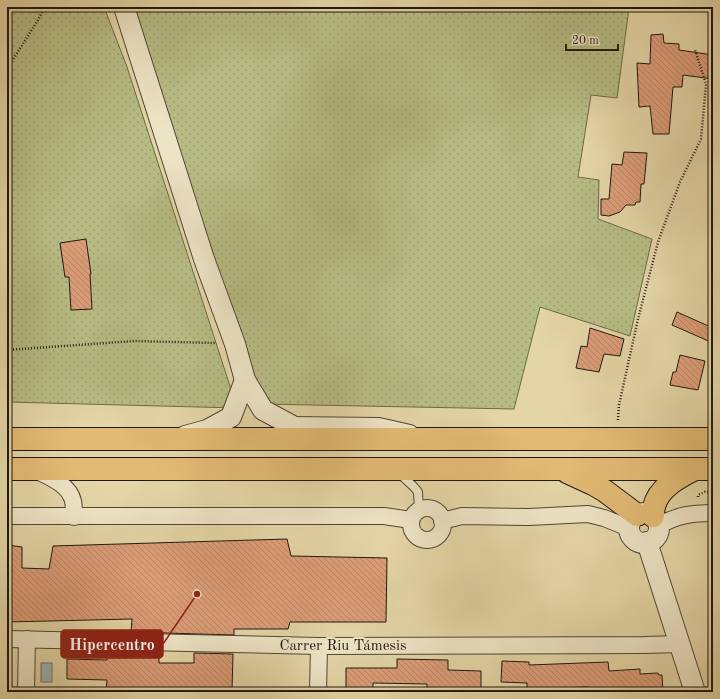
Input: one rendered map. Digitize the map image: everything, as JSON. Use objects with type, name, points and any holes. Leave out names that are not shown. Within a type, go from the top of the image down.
[{"type":"main road","points":[[7,439],[713,439]]},
{"type":"main road","points":[[558,468],[599,487],[644,521],[659,495],[669,485],[679,478],[704,469]]},
{"type":"main road","points":[[7,469],[704,469]]},
{"type":"street","points":[[124,7],[204,259],[235,344],[245,380],[263,410],[291,425],[379,426],[437,439]]},
{"type":"street","points":[[178,439],[207,430],[231,417],[245,380]]},
{"type":"street","points":[[32,469],[62,484],[69,492],[73,502],[74,516]]},
{"type":"street","points":[[7,516],[384,516],[415,514],[425,508],[430,508],[439,513],[442,521],[442,529],[439,534],[430,539],[424,540],[415,535],[410,525],[415,514]]},
{"type":"street","points":[[442,521],[462,516],[529,517],[588,514],[604,518],[667,521],[696,513],[713,513]]},
{"type":"street","points":[[644,521],[631,537],[638,542],[647,542],[695,692]]},
{"type":"street","name":"Carrer Riu Támesis","points":[[7,639],[319,646],[680,644]]},
{"type":"street","points":[[26,692],[27,639]]},
{"type":"street","points":[[318,692],[319,646]]},
{"type":"lane","points":[[392,468],[409,482],[418,492],[415,514]]},
{"type":"path","points":[[7,69],[45,7]]},
{"type":"path","points":[[618,439],[619,405],[638,320],[658,242],[680,182],[701,139],[706,84],[695,50]]},
{"type":"path","points":[[7,350],[134,341],[235,344]]},
{"type":"green space","points":[[7,7],[104,7],[127,67],[237,408],[7,402]]},
{"type":"green space","points":[[122,7],[630,7],[617,98],[591,95],[578,177],[599,180],[598,219],[652,239],[630,336],[540,307],[514,409],[262,404]]},
{"type":"water","points":[[41,663],[52,663],[52,682],[41,682]]},
{"type":"building","points":[[663,34],[664,43],[679,44],[679,50],[713,55],[713,79],[683,75],[682,87],[673,87],[669,134],[653,134],[650,106],[639,107],[637,63],[650,64],[651,35]]},
{"type":"building","points":[[624,152],[647,153],[644,184],[641,184],[640,202],[636,202],[635,205],[626,205],[620,212],[609,216],[601,215],[601,199],[609,199],[612,164],[622,165]]},
{"type":"building","points":[[86,239],[91,274],[92,309],[71,310],[69,277],[65,277],[60,243]]},
{"type":"building","points":[[677,312],[713,328],[713,343],[672,325]]},
{"type":"building","points":[[590,328],[624,339],[620,356],[604,354],[599,372],[576,368],[581,346],[587,347]]},
{"type":"building","points":[[680,355],[705,361],[698,390],[670,385],[673,372],[676,372]]},
{"type":"building","points":[[287,539],[291,556],[387,558],[386,622],[290,622],[288,629],[234,629],[234,635],[131,632],[132,619],[7,622],[7,545],[22,547],[22,568],[49,569],[53,546]]},
{"type":"building","points":[[107,651],[159,652],[159,663],[194,663],[194,653],[233,654],[232,691],[106,692],[107,680],[67,679],[67,659],[107,660]]},
{"type":"building","points":[[397,659],[448,660],[448,670],[481,671],[481,692],[427,692],[427,684],[373,683],[373,692],[346,692],[346,668],[397,668]]},
{"type":"building","points":[[502,661],[529,662],[529,665],[608,662],[609,671],[640,669],[640,674],[658,673],[659,675],[662,675],[663,692],[609,692],[609,689],[588,690],[588,687],[527,689],[527,683],[501,682]]},
{"type":"place","name":"Hipercentro","points":[[197,594]]}]
